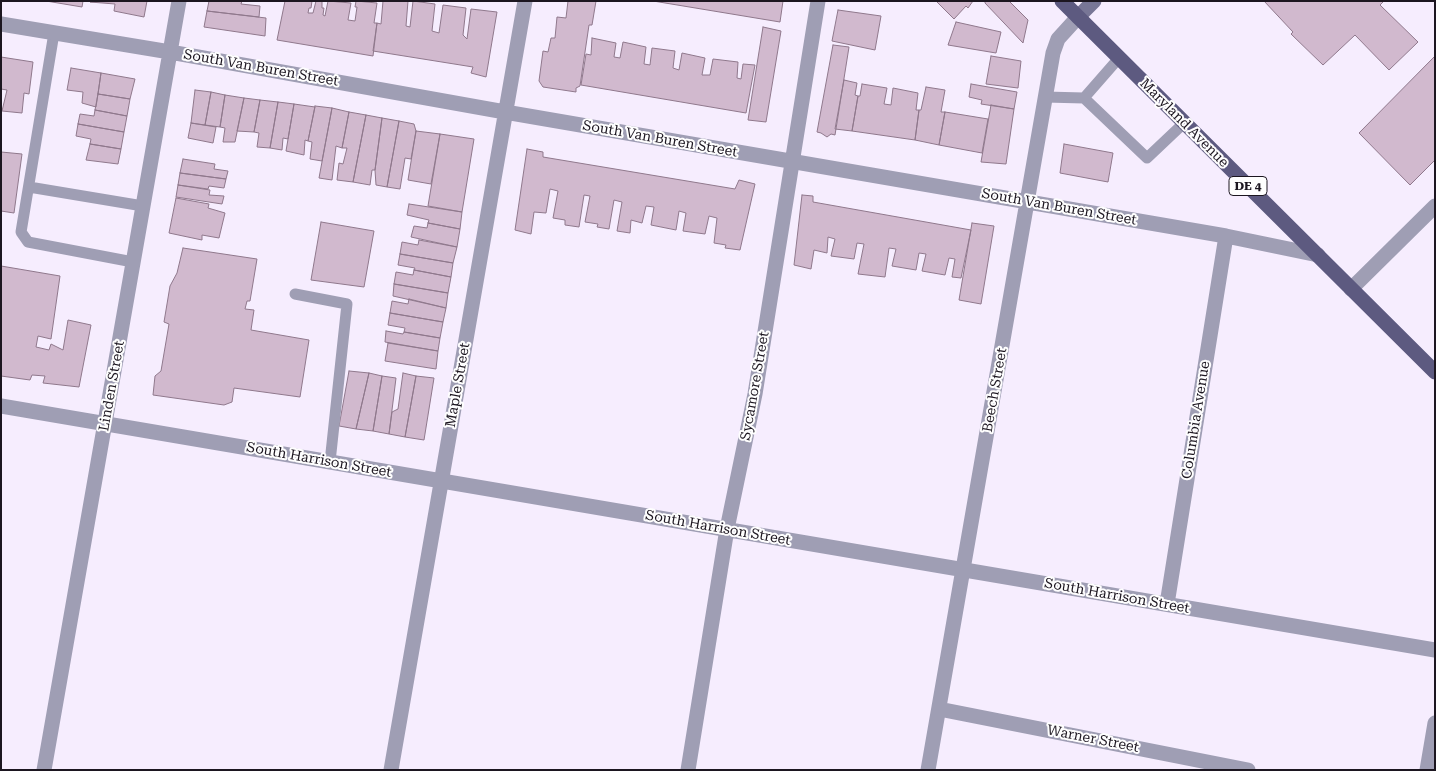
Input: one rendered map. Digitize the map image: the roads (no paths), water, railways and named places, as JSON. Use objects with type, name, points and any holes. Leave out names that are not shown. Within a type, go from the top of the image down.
[{"type":"main road","name":"Maryland Avenue","points":[[1062,1],[1435,372]]},
{"type":"street","name":"Linden Street","points":[[44,770],[179,1]]},
{"type":"street","name":"Maple Street","points":[[391,770],[525,1]]},
{"type":"street","name":"Sycamore Street","points":[[688,770],[727,529],[755,394],[818,1]]},
{"type":"street","points":[[1078,17],[1094,1]]},
{"type":"street","name":"Beech Street","points":[[928,770],[1053,53],[1058,39],[1078,17]]},
{"type":"street","name":"South Van Buren Street","points":[[1,24],[1226,236],[1318,256]]},
{"type":"street","points":[[1351,288],[1435,206]]},
{"type":"street","name":"Columbia Avenue","points":[[1167,604],[1226,236]]},
{"type":"street","name":"South Harrison Street","points":[[1,406],[1435,650]]},
{"type":"street","name":"Warner Street","points":[[939,709],[1248,770]]},
{"type":"street","points":[[1427,770],[1435,723]]},
{"type":"lane","points":[[54,33],[21,232],[28,242],[133,262]]},
{"type":"lane","points":[[1084,98],[1119,58]]},
{"type":"lane","points":[[1045,98],[1084,98],[1148,158],[1184,123]]},
{"type":"lane","points":[[28,187],[143,206]]},
{"type":"lane","points":[[295,294],[347,304],[330,462]]}]
